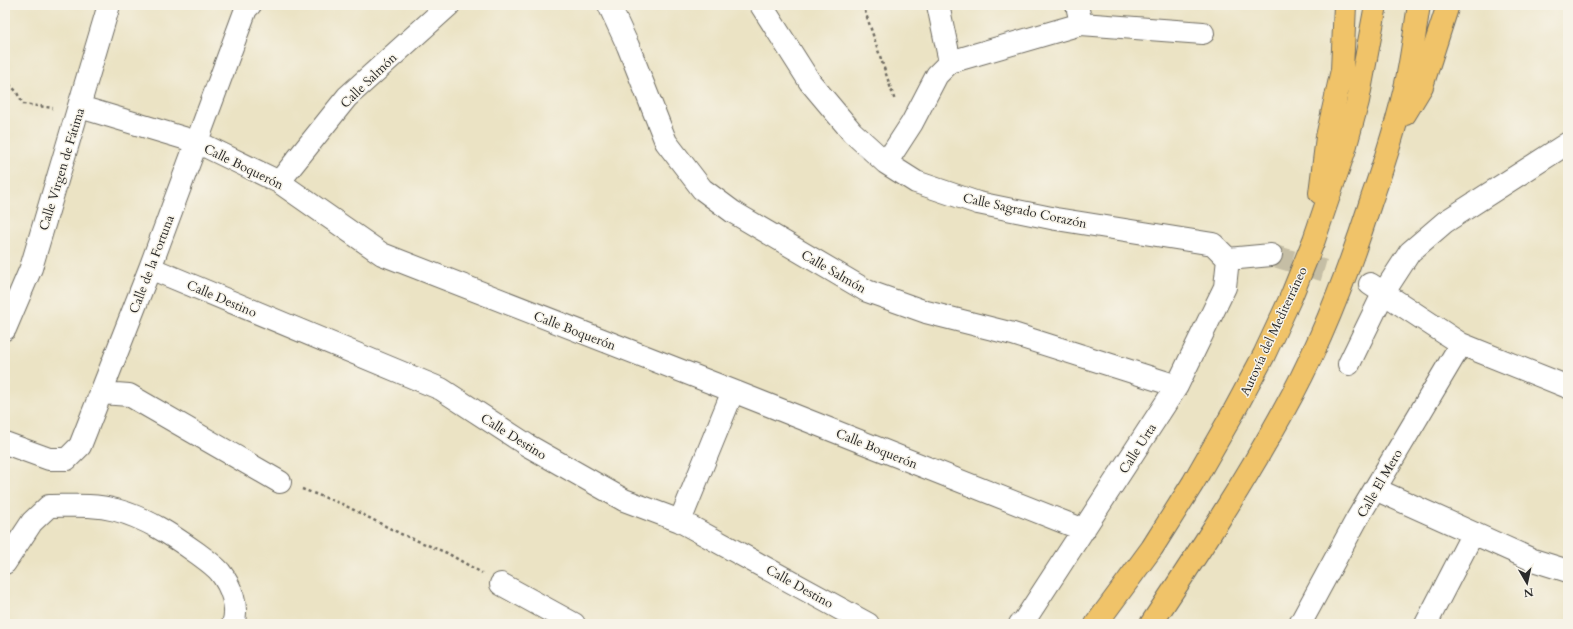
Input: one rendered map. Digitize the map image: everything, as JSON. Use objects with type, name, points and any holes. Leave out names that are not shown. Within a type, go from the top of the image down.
[{"type":"highway","points":[[1314,240],[1328,137],[1342,70],[1345,5]]},
{"type":"highway","name":"Autovía del Mediterráneo","points":[[1096,624],[1152,548],[1193,483],[1234,413],[1264,355],[1291,297],[1314,240],[1344,152],[1358,101],[1376,5]]},
{"type":"highway","points":[[1151,624],[1209,538],[1284,412],[1304,371],[1351,263],[1394,134],[1407,78],[1419,5]]},
{"type":"highway","points":[[1394,134],[1422,86],[1448,5]]},
{"type":"street","name":"Calle Virgen de Fátima","points":[[5,329],[32,268],[109,5]]},
{"type":"street","name":"Calle de la Fortuna","points":[[5,443],[49,459],[67,459],[80,446],[150,268],[246,9],[250,5]]},
{"type":"street","name":"Calle Salmón","points":[[280,182],[347,97],[450,5]]},
{"type":"street","name":"Calle Salmón","points":[[608,5],[628,46],[666,142],[702,189],[733,212],[867,291],[926,312],[1013,334],[1177,386]]},
{"type":"street","name":"Calle Sagrado Corazón","points":[[761,5],[810,82],[852,132],[886,162],[916,182],[978,203],[1056,218],[1213,244],[1228,259]]},
{"type":"street","points":[[938,5],[950,62]]},
{"type":"street","points":[[886,162],[912,123],[937,75],[950,62],[1079,15],[1203,33]]},
{"type":"street","name":"Calle Boquerón","points":[[80,107],[197,142],[280,182],[382,254],[733,390],[1084,530]]},
{"type":"street","points":[[1349,364],[1377,288],[1410,252],[1444,222],[1568,143]]},
{"type":"street","points":[[1228,259],[1271,255]]},
{"type":"street","name":"Calle Urta","points":[[1020,624],[1024,621],[1177,386],[1224,287],[1228,259]]},
{"type":"street","name":"Calle Destino","points":[[150,268],[441,389],[527,445],[624,500],[680,521],[868,624]]},
{"type":"street","points":[[1377,288],[1461,344],[1568,387]]},
{"type":"street","name":"Calle El Mero","points":[[1300,624],[1375,489],[1461,344]]},
{"type":"street","points":[[680,521],[733,390]]},
{"type":"street","points":[[102,393],[129,395],[280,482]]},
{"type":"street","points":[[1375,489],[1533,560],[1568,571]]},
{"type":"street","points":[[5,563],[32,522],[48,506],[90,506],[116,510],[143,520],[173,536],[220,571],[230,586],[235,603],[233,624]]},
{"type":"street","points":[[1426,624],[1473,533]]},
{"type":"street","points":[[501,584],[574,624]]},
{"type":"path","points":[[863,5],[899,112],[912,123]]},
{"type":"path","points":[[5,80],[16,90],[23,104],[46,108],[80,107]]},
{"type":"path","points":[[280,482],[342,504],[401,534],[447,553],[501,584]]},
{"type":"tunnel","points":[[1271,255],[1370,284]]}]
